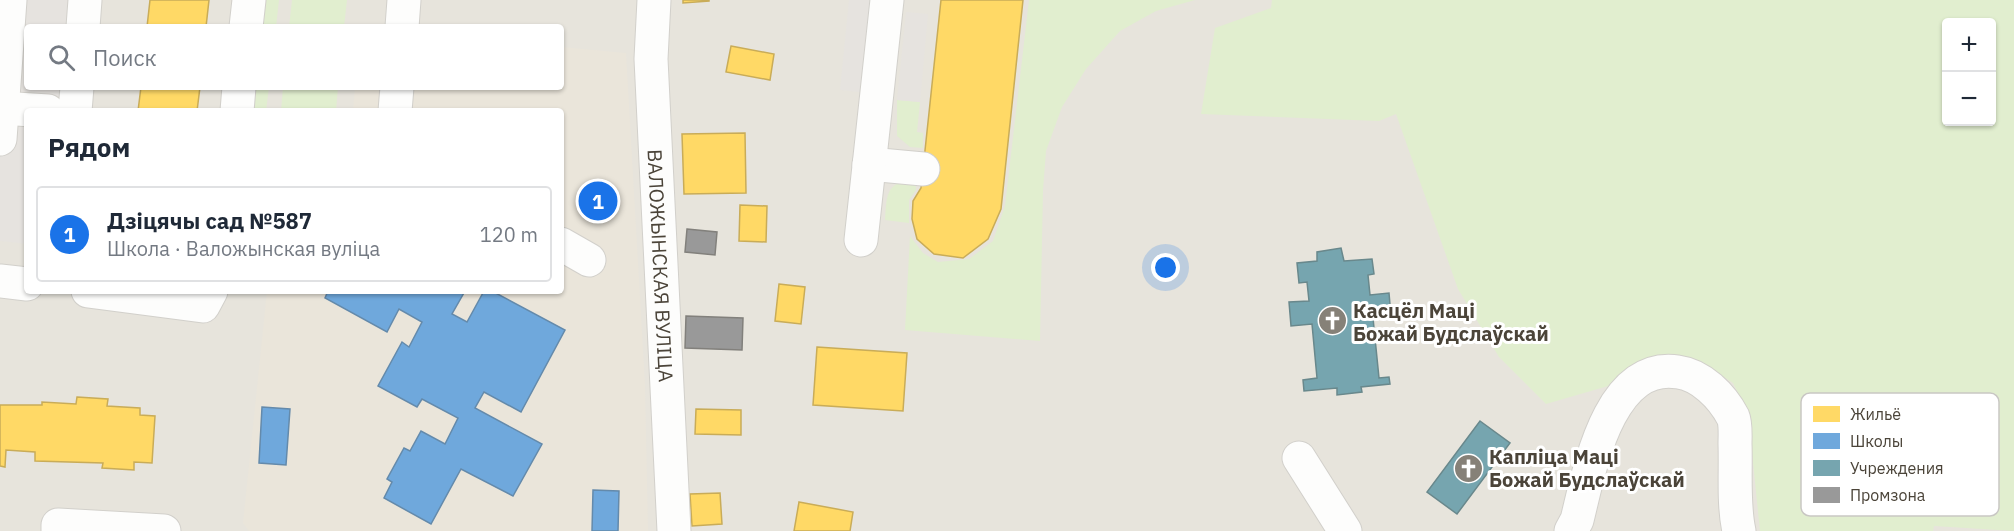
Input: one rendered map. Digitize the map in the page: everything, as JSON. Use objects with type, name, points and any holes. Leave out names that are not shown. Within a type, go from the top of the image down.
[{"type":"street","points":[[10,0],[1,118],[24,115]]},
{"type":"street","points":[[83,24],[85,0]]},
{"type":"street","points":[[246,24],[249,0]]},
{"type":"street","points":[[402,24],[404,0]]},
{"type":"street","name":"ВАЛОЖЫНСКАЯ ВУЛІЦА","points":[[654,0],[651,59],[674,531]]},
{"type":"street","points":[[861,240],[887,0]]},
{"type":"street","points":[[75,108],[77,90]]},
{"type":"street","points":[[237,108],[239,90]]},
{"type":"street","points":[[395,108],[397,90]]},
{"type":"street","points":[[869,164],[923,169]]},
{"type":"street","points":[[564,246],[589,260]]},
{"type":"street","points":[[0,281],[24,284]]},
{"type":"street","points":[[111,294],[203,306],[209,294]]},
{"type":"street","points":[[1571,531],[1598,437],[1613,409],[1638,380],[1669,370],[1689,373],[1712,388],[1734,418],[1739,531]]},
{"type":"street","points":[[1299,458],[1345,531]]},
{"type":"street","points":[[58,531],[58,525],[164,531]]},
{"type":"shaded area","points":[[0,0],[2014,0],[2014,531],[0,531]]},
{"type":"shaded area","points":[[0,0],[98,0],[96,24],[24,24],[24,90],[90,90],[88,108],[24,108],[24,244],[0,241]]},
{"type":"shaded area","points":[[849,0],[876,0],[867,93],[840,90]]},
{"type":"shaded area","points":[[906,12],[928,14],[920,102],[897,100]]},
{"type":"shaded area","points":[[564,47],[626,53],[645,385],[648,531],[249,531],[243,523],[267,294],[564,294],[564,108],[353,108],[355,90],[564,90]]},
{"type":"green space","points":[[258,0],[279,0],[276,24],[255,24]]},
{"type":"green space","points":[[292,0],[347,0],[344,24],[289,24]]},
{"type":"green space","points":[[1029,0],[1195,0],[1156,11],[1120,31],[1086,69],[1062,107],[1046,151],[1040,341],[905,330],[910,236],[923,253],[938,262],[969,259],[993,241],[1005,206]]},
{"type":"green space","points":[[1272,0],[2014,0],[2014,531],[1934,526],[1933,531],[1760,531],[1748,413],[1733,383],[1710,368],[1678,355],[1639,361],[1608,386],[1546,404],[1499,357],[1458,289],[1396,114],[1379,121],[1201,114],[1215,28],[1271,8]]},
{"type":"green space","points":[[248,90],[269,90],[266,108],[245,108]]},
{"type":"green space","points":[[283,90],[338,90],[336,108],[281,108]]},
{"type":"green space","points":[[897,100],[920,102],[917,132],[923,133],[923,148],[910,147],[897,136]]},
{"type":"green space","points":[[915,178],[916,190],[909,200],[909,223],[885,220],[886,202],[890,191],[898,183]]},
{"type":"building: Жильё","points":[[150,0],[209,0],[206,24],[147,24]]},
{"type":"building: Жильё","points":[[683,0],[709,0],[709,1],[683,3]]},
{"type":"building: Жильё","points":[[941,0],[1023,0],[1001,209],[988,239],[963,258],[934,254],[917,239],[912,219],[913,201],[921,188]]},
{"type":"building: Жильё","points":[[731,46],[774,54],[770,80],[726,72]]},
{"type":"building: Жильё","points":[[141,90],[200,90],[197,108],[138,108]]},
{"type":"building: Жильё","points":[[745,133],[746,193],[684,194],[682,134]]},
{"type":"building: Жильё","points":[[740,205],[767,206],[766,242],[739,241]]},
{"type":"building: Жильё","points":[[779,284],[805,287],[801,324],[775,321]]},
{"type":"building: Жильё","points":[[817,347],[907,353],[903,411],[813,405]]},
{"type":"building: Жильё","points":[[77,397],[108,399],[107,406],[140,408],[140,415],[155,416],[152,463],[134,462],[134,470],[102,468],[103,463],[35,461],[35,452],[6,450],[5,467],[0,466],[0,405],[42,405],[42,402],[76,404]]},
{"type":"building: Жильё","points":[[696,409],[741,410],[741,435],[695,434]]},
{"type":"building: Жильё","points":[[720,493],[722,524],[692,526],[690,494]]},
{"type":"building: Жильё","points":[[799,502],[853,512],[850,531],[794,531]]},
{"type":"building: Школы","points":[[327,294],[463,294],[452,314],[467,322],[482,294],[498,294],[565,330],[521,412],[484,392],[475,408],[542,444],[513,496],[461,469],[431,524],[384,498],[392,482],[387,479],[404,448],[410,451],[421,431],[445,444],[458,418],[422,399],[417,407],[378,386],[402,342],[409,347],[422,322],[399,309],[387,332],[325,298]]},
{"type":"building: Школы","points":[[262,407],[290,409],[286,465],[259,463]]},
{"type":"building: Школы","points":[[593,490],[619,491],[618,531],[592,531]]},
{"type":"building: Учреждения","name":"Касцёл Маці Божай Будслаўскай","points":[[1341,248],[1344,261],[1372,259],[1374,274],[1368,275],[1370,295],[1389,293],[1391,316],[1373,318],[1379,378],[1389,377],[1390,384],[1361,387],[1362,392],[1337,395],[1337,388],[1304,391],[1303,380],[1317,378],[1312,324],[1291,326],[1289,302],[1309,301],[1307,282],[1299,283],[1297,263],[1317,261],[1317,252]]},
{"type":"building: Учреждения","name":"Капліца Маці Божай Будслаўскай","points":[[1480,421],[1510,443],[1457,514],[1427,492]]},
{"type":"building: Промзона","points":[[687,229],[717,232],[715,255],[685,252]]},
{"type":"building: Промзона","points":[[686,316],[743,318],[742,350],[685,348]]},
{"type":"place","name":"Дзіцячы сад №587","points":[[598,201]]},
{"type":"place","name":"Касцёл Маці Божай Будслаўскай","points":[[1332,321]]},
{"type":"place","name":"Капліца Маці Божай Будслаўскай","points":[[1468,468]]}]
